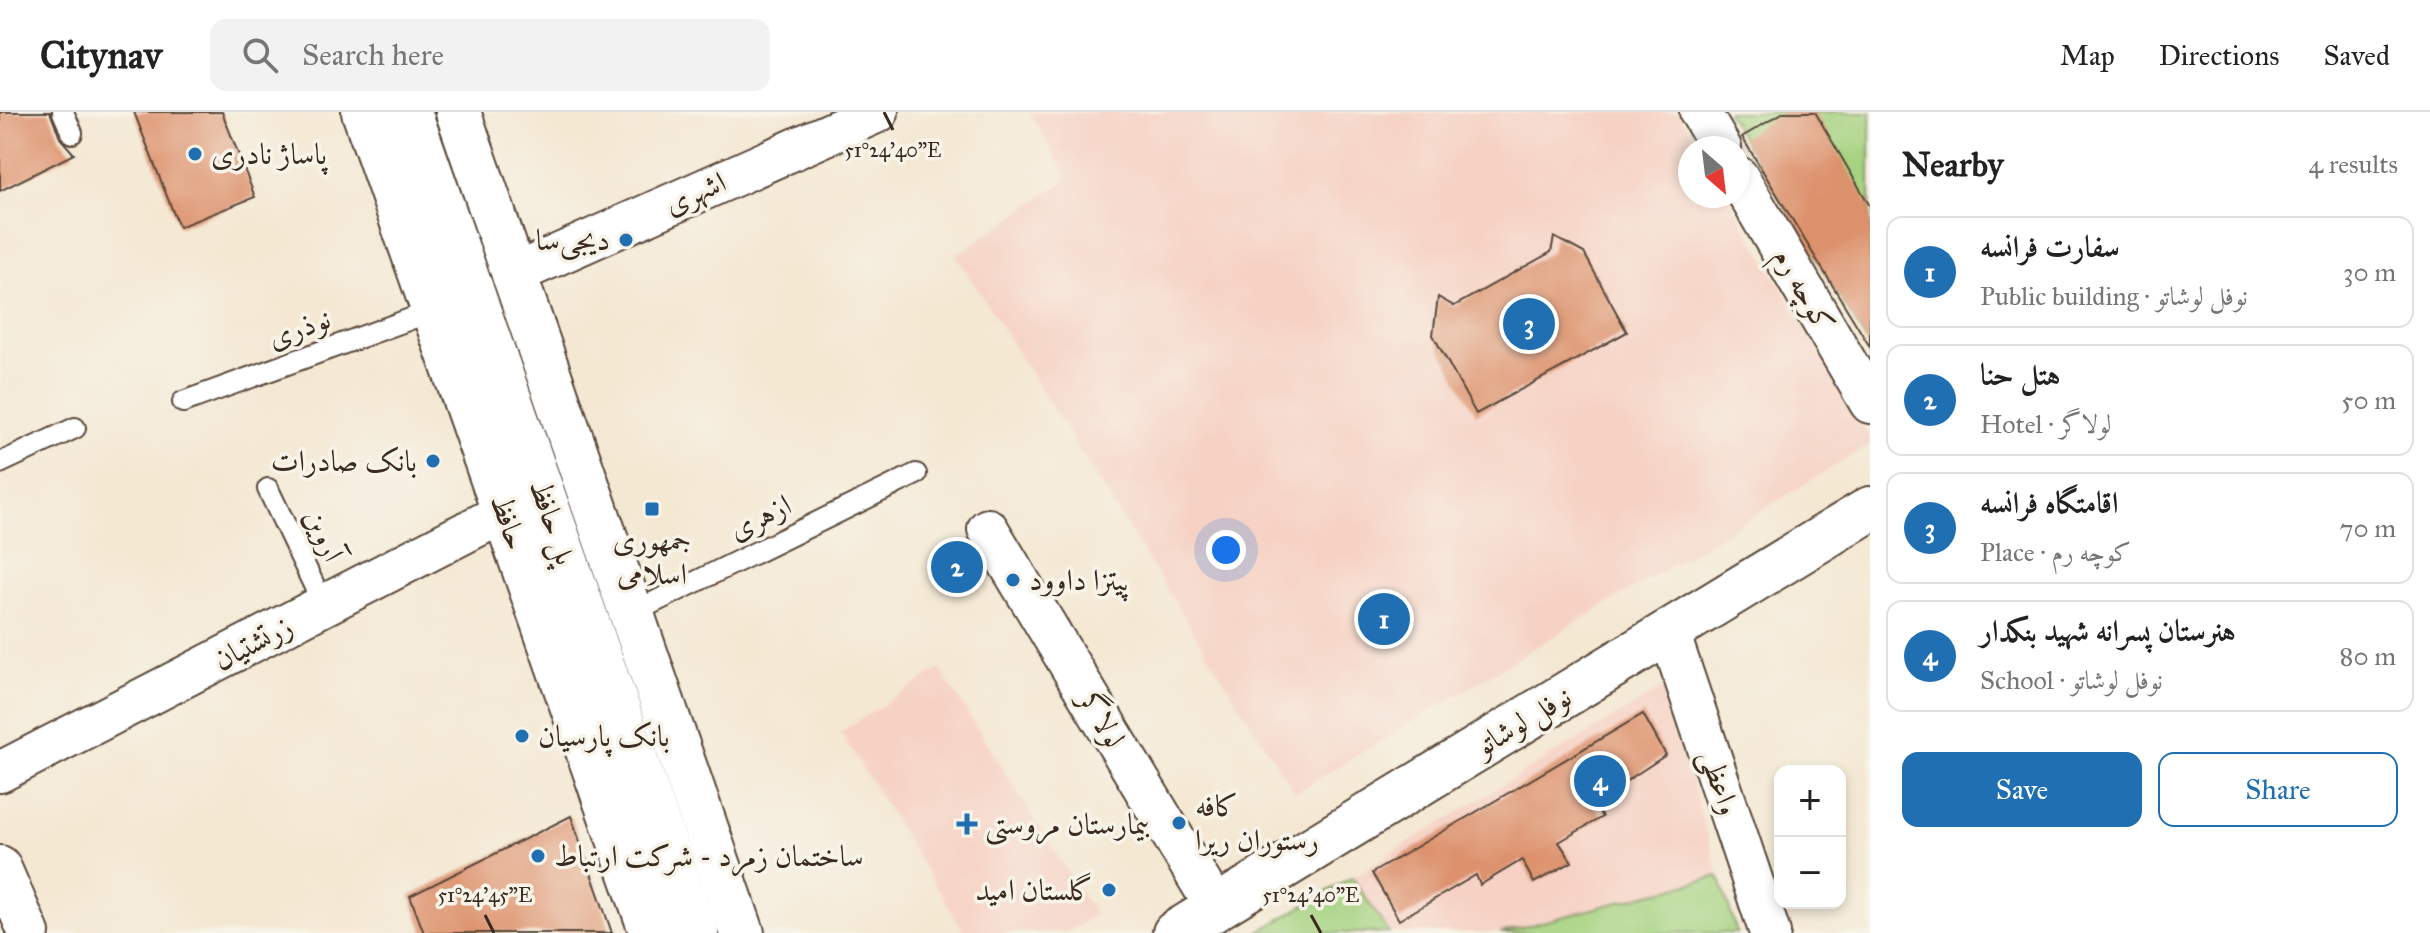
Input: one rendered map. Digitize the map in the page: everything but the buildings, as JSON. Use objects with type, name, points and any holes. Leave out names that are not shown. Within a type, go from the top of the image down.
[{"type":"main road","name":"حافظ","points":[[364,112],[652,933]]},
{"type":"main road","name":"پل حافظ","points":[[409,112],[696,933]]},
{"type":"main road","points":[[458,112],[742,933]]},
{"type":"main road","name":"نوفل لوشاتو","points":[[1175,933],[1870,509]]},
{"type":"street","name":"اشهری","points":[[512,275],[878,112]]},
{"type":"street","points":[[1700,112],[1714,136]]},
{"type":"street","name":"کوچه رم","points":[[1750,198],[1870,403]]},
{"type":"street","name":"زرتشتیان","points":[[0,772],[505,512]]},
{"type":"street","name":"لولاگر","points":[[988,529],[1216,908]]},
{"type":"street","name":"واعظی","points":[[1669,632],[1770,933]]},
{"type":"street","points":[[0,866],[29,933]]},
{"type":"lane","points":[[63,112],[72,133]]},
{"type":"lane","name":"نوذری","points":[[183,402],[435,310]]},
{"type":"lane","points":[[0,463],[75,428]]},
{"type":"lane","name":"ازهری","points":[[630,614],[916,474]]},
{"type":"lane","name":"آروین","points":[[268,489],[324,606]]},
{"type":"shaded area","points":[[1030,112],[1678,112],[1692,136],[1678,136],[1678,208],[1734,208],[1870,437],[1870,445],[1295,793],[956,255],[1068,179]]},
{"type":"shaded area","name":"بیمارستان مروستی","points":[[940,669],[1095,915],[1066,933],[965,933],[840,732]]},
{"type":"shaded area","points":[[1664,687],[1719,876],[1500,933],[1389,933],[1352,877]]},
{"type":"green space","points":[[1727,112],[1870,112],[1870,347],[1750,150],[1750,136],[1741,136]]},
{"type":"green space","points":[[1719,876],[1737,933],[1500,933]]},
{"type":"green space","points":[[1352,877],[1389,933],[1257,933]]},
{"type":"place","name":"پاساژ نادری","points":[[195,154]]},
{"type":"place","name":"دیجی‌سا","points":[[626,240]]},
{"type":"place","name":"اقامتگاه فرانسه","points":[[1529,324]]},
{"type":"place","name":"بانک صادرات","points":[[433,461]]},
{"type":"place","name":"جمهوری اسلامی","points":[[652,509]]},
{"type":"place","name":"هتل حنا","points":[[957,567]]},
{"type":"place","name":"پیتزا داوود","points":[[1013,580]]},
{"type":"place","name":"سفارت فرانسه","points":[[1384,619]]},
{"type":"place","name":"بانک پارسیان","points":[[522,736]]},
{"type":"place","name":"هنرستان پسرانه شهید بنکدار","points":[[1600,781]]},
{"type":"place","name":"کافه رستوران ریرا","points":[[1179,823]]},
{"type":"place","name":"بیمارستان مروستی","points":[[967,824]]},
{"type":"place","name":"ساختمان زمرد - شرکت ارتباط","points":[[538,856]]},
{"type":"place","name":"گلستان امید","points":[[1109,890]]}]
